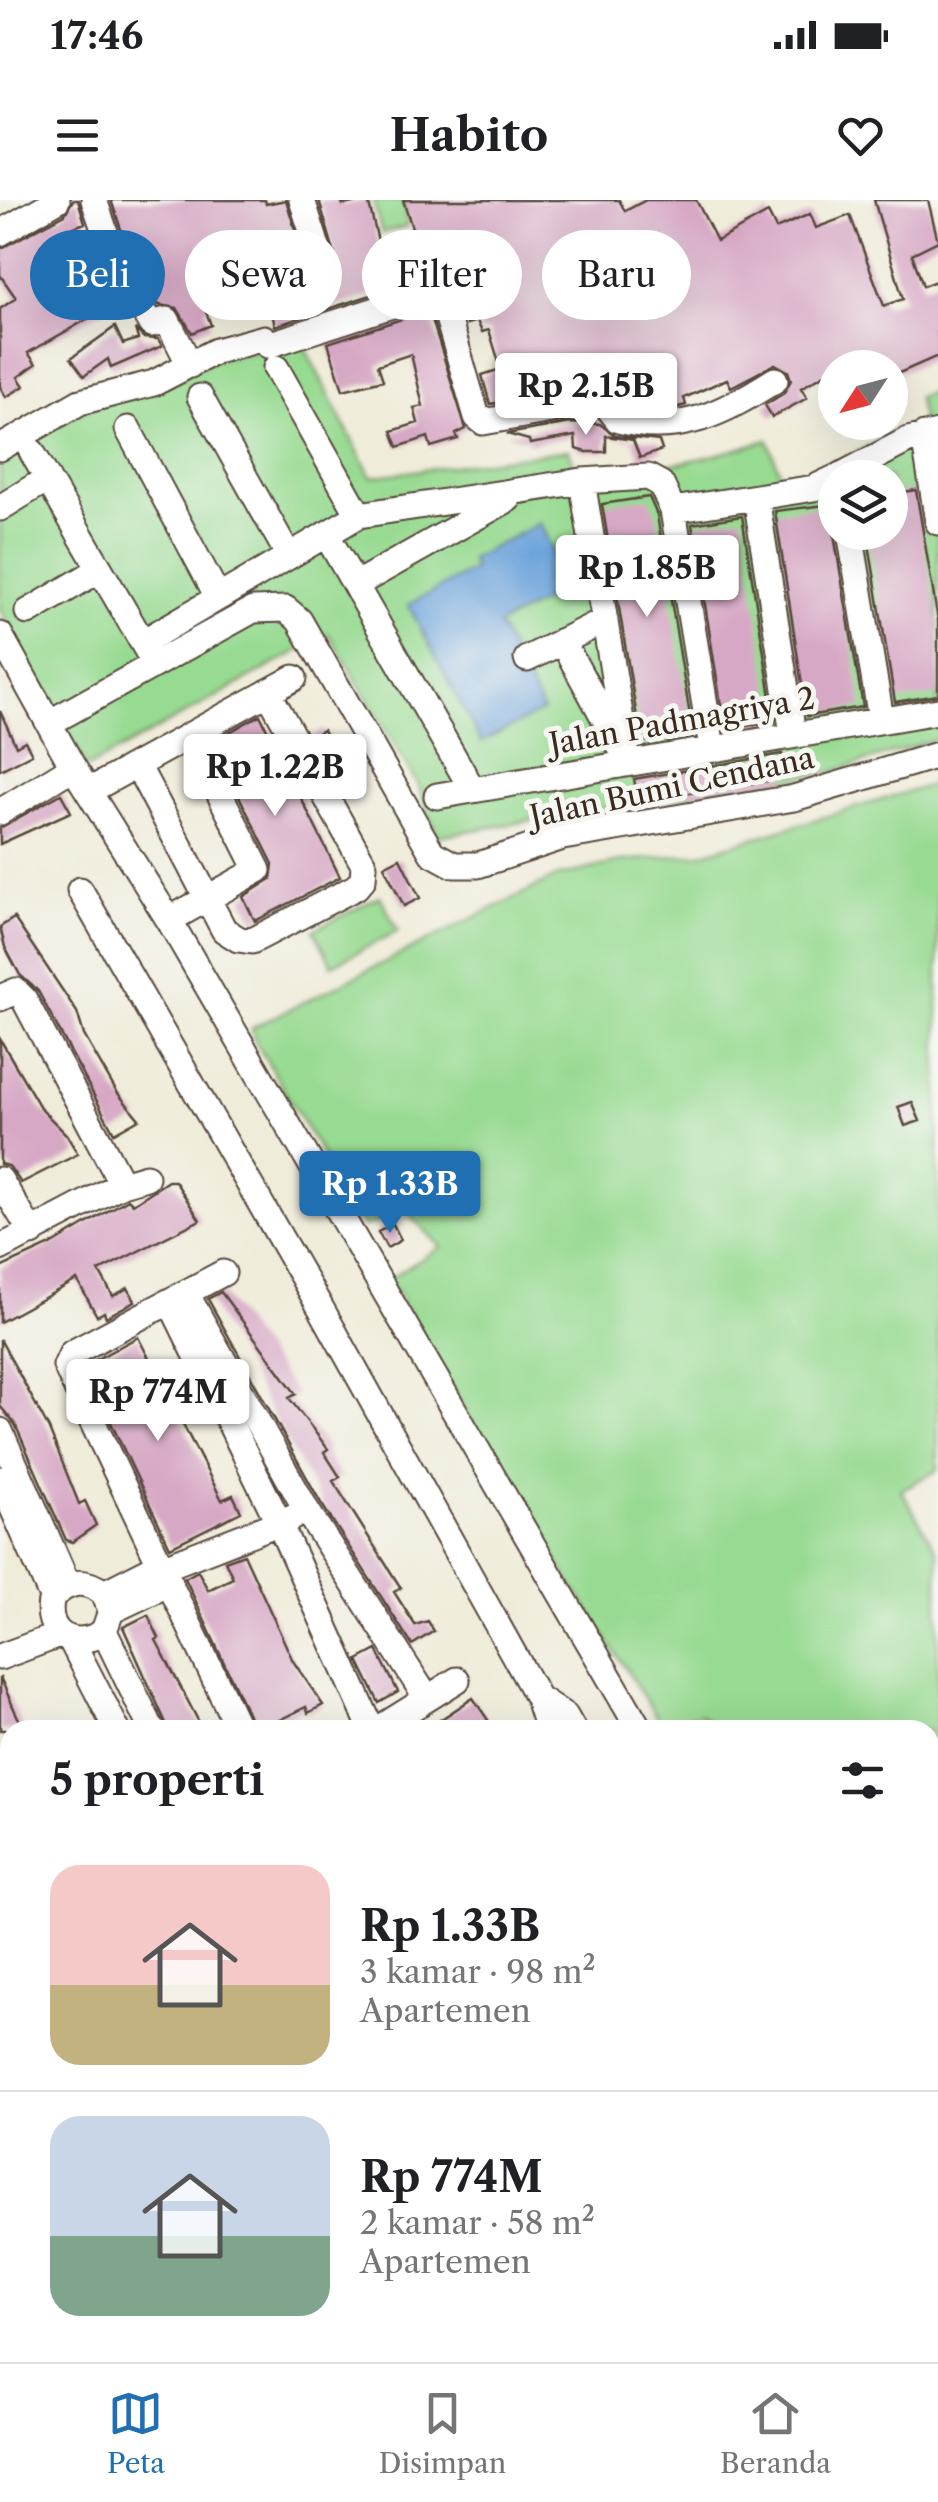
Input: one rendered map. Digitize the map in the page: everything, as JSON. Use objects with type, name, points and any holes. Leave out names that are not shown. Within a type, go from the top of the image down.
[{"type":"street","points":[[0,233],[58,200]]},
{"type":"street","points":[[94,200],[121,309],[139,304],[150,324],[167,320],[190,365]]},
{"type":"street","points":[[302,200],[311,230]]},
{"type":"street","points":[[0,448],[80,402],[154,383],[216,351],[264,338],[268,345],[435,291],[441,294],[477,417],[483,422],[603,401],[618,420],[668,428],[727,408],[775,380]]},
{"type":"street","points":[[276,368],[358,516]]},
{"type":"street","points":[[200,397],[288,556]]},
{"type":"street","points":[[128,429],[218,596]]},
{"type":"street","points":[[875,460],[931,434],[938,522]]},
{"type":"street","points":[[32,452],[156,665]]},
{"type":"street","points":[[143,642],[358,516],[522,490],[648,477],[661,484],[673,510],[712,748]]},
{"type":"street","points":[[0,508],[47,479]]},
{"type":"street","points":[[582,482],[628,763]]},
{"type":"street","points":[[673,510],[818,486]]},
{"type":"street","points":[[355,586],[522,490]]},
{"type":"street","points":[[756,498],[793,734]]},
{"type":"street","points":[[326,534],[472,790]]},
{"type":"street","points":[[853,550],[881,719]]},
{"type":"street","points":[[28,612],[100,570]]},
{"type":"street","name":"Jalan Bumi Cendana","points":[[49,724],[253,610],[286,609],[299,620],[432,852],[454,865],[478,866],[564,837],[794,798],[938,755]]},
{"type":"street","points":[[526,659],[605,620]]},
{"type":"street","points":[[0,635],[73,767],[169,920],[634,1720]]},
{"type":"street","points":[[562,641],[628,763]]},
{"type":"street","points":[[89,791],[294,678]]},
{"type":"street","points":[[137,764],[224,930],[252,941],[363,879],[364,865],[268,692]]},
{"type":"street","name":"Jalan Padmagriya 2","points":[[438,796],[938,711]]},
{"type":"street","points":[[169,920],[256,873],[259,866],[190,735]]},
{"type":"street","points":[[0,812],[73,767]]},
{"type":"street","points":[[80,890],[323,1312],[538,1698],[545,1720]]},
{"type":"street","points":[[0,998],[16,992],[24,999],[134,1181],[0,1248]]},
{"type":"street","points":[[0,1180],[32,1233]]},
{"type":"street","points":[[223,1273],[72,1353],[66,1366],[234,1720]]},
{"type":"street","points":[[179,1299],[426,1697]]},
{"type":"street","points":[[179,1299],[370,1720]]},
{"type":"street","points":[[0,1432],[60,1590],[50,1622],[65,1638],[111,1720]]},
{"type":"street","points":[[0,1480],[60,1590]]},
{"type":"street","points":[[0,1657],[65,1638],[90,1641],[106,1612],[164,1571],[307,1510]]},
{"type":"street","points":[[60,1590],[82,1582],[106,1612],[148,1720]]},
{"type":"street","points":[[390,1720],[457,1680]]},
{"type":"street","points":[[538,1698],[567,1720]]},
{"type":"green space","points":[[373,200],[403,200],[407,226],[381,230]]},
{"type":"green space","points":[[302,342],[371,477],[569,450],[575,470],[650,467],[695,460],[768,440],[784,484],[818,472],[818,550],[908,550],[908,460],[841,460],[882,440],[908,440],[908,427],[922,420],[917,397],[938,390],[938,739],[831,772],[437,836],[419,787],[329,634],[87,768],[0,610],[0,457],[84,410],[219,358]]},
{"type":"green space","points":[[938,783],[938,1470],[901,1490],[938,1553],[938,1720],[706,1720],[700,1714],[681,1720],[658,1720],[494,1461],[389,1279],[441,1247],[406,1211],[364,1227],[254,1039],[252,1028],[556,877],[624,861],[700,854]]},
{"type":"green space","points":[[380,896],[398,931],[332,965],[314,930]]},
{"type":"water","points":[[540,523],[570,588],[498,625],[543,711],[481,742],[408,605],[474,569],[470,559]]},
{"type":"building","points":[[73,200],[78,200],[85,223],[74,227],[75,230],[35,230],[65,214]]},
{"type":"building","points":[[111,200],[265,200],[266,204],[286,200],[295,230],[185,230],[185,320],[209,320],[211,325],[192,333],[177,308],[165,306],[165,230],[121,230]]},
{"type":"building","points":[[319,200],[341,200],[343,205],[368,200],[375,230],[362,230],[362,298],[342,304],[342,230],[328,230]]},
{"type":"building","points":[[403,200],[619,200],[625,211],[646,200],[696,200],[717,241],[768,213],[776,229],[810,214],[816,228],[850,215],[884,306],[903,299],[874,200],[928,200],[938,241],[912,254],[923,286],[938,280],[938,356],[908,369],[908,350],[818,350],[818,378],[801,388],[807,398],[772,417],[765,405],[784,393],[791,380],[788,371],[775,364],[731,387],[727,379],[684,398],[686,405],[678,407],[627,405],[610,386],[590,387],[587,382],[567,389],[563,376],[523,390],[526,398],[490,404],[482,375],[501,369],[489,330],[482,332],[477,321],[467,324],[466,320],[522,320],[522,230],[413,230]]},
{"type":"building","points":[[30,233],[30,320],[86,320],[28,353],[36,364],[18,377],[24,386],[6,397],[0,387],[0,309],[16,298],[0,275],[0,249]]},
{"type":"building","points":[[398,320],[432,320],[466,429],[456,434],[458,439],[431,447],[428,437],[398,447],[392,431],[418,423],[414,408],[423,406],[411,354],[378,365],[383,380],[343,390],[328,343]]},
{"type":"building","points":[[115,327],[123,344],[138,339],[135,329],[144,338],[158,339],[162,346],[111,368],[108,359],[84,376],[71,358]]},
{"type":"building","points":[[570,423],[600,424],[615,436],[659,441],[662,450],[640,458],[633,440],[606,436],[606,452],[587,452],[576,449],[575,436],[530,444],[529,440],[507,434]]},
{"type":"building","points":[[916,490],[938,621],[938,695],[895,702],[870,550],[908,550],[908,491]]},
{"type":"building","points":[[649,497],[657,515],[693,734],[641,742],[602,504]]},
{"type":"building","points":[[818,506],[818,550],[837,550],[863,707],[807,716],[775,511]]},
{"type":"building","points":[[742,516],[775,722],[725,729],[692,524]]},
{"type":"building","points":[[0,711],[16,746],[25,741],[32,754],[0,770]]},
{"type":"building","points":[[260,715],[340,877],[255,921],[243,897],[271,879],[273,864],[212,742]]},
{"type":"building","points":[[323,730],[340,761],[328,767],[311,737]]},
{"type":"building","points":[[782,754],[786,778],[638,801],[634,779]]},
{"type":"building","points":[[61,794],[71,812],[0,844],[0,828]]},
{"type":"building","points":[[400,858],[420,898],[404,906],[384,866]]},
{"type":"building","points":[[14,918],[77,1012],[84,1035],[116,1091],[139,1119],[114,1133],[38,991],[20,975],[5,947],[0,927]]},
{"type":"building","points":[[0,1039],[41,1109],[66,1134],[78,1154],[21,1183],[9,1166],[0,1164]]},
{"type":"building","points":[[912,1102],[920,1121],[905,1126],[898,1107]]},
{"type":"building","points":[[168,1181],[175,1181],[200,1220],[99,1271],[113,1296],[128,1288],[135,1301],[106,1317],[104,1312],[97,1316],[77,1280],[0,1322],[0,1268],[51,1245],[128,1199],[133,1204]]},
{"type":"building","points":[[393,1224],[401,1240],[387,1248],[378,1232]]},
{"type":"building","points":[[221,1292],[296,1394],[289,1398],[328,1449],[324,1452],[340,1477],[333,1481],[401,1588],[394,1592],[415,1625],[428,1621],[434,1631],[412,1645],[321,1503],[208,1299]]},
{"type":"building","points":[[138,1337],[222,1500],[233,1495],[241,1512],[170,1547],[84,1366]]},
{"type":"building","points":[[0,1339],[49,1429],[79,1504],[85,1501],[96,1525],[72,1542],[66,1540],[15,1424],[0,1406]]},
{"type":"building","points":[[244,1554],[293,1661],[323,1705],[308,1713],[306,1707],[279,1720],[250,1720],[185,1578],[198,1571],[208,1590],[233,1578],[225,1561]]},
{"type":"building","points":[[148,1615],[159,1638],[156,1640],[198,1720],[165,1720],[123,1627]]},
{"type":"building","points":[[377,1650],[398,1692],[379,1703],[358,1660]]},
{"type":"building","points":[[0,1677],[19,1720],[0,1720]]},
{"type":"building","points":[[473,1698],[488,1720],[440,1720]]}]
